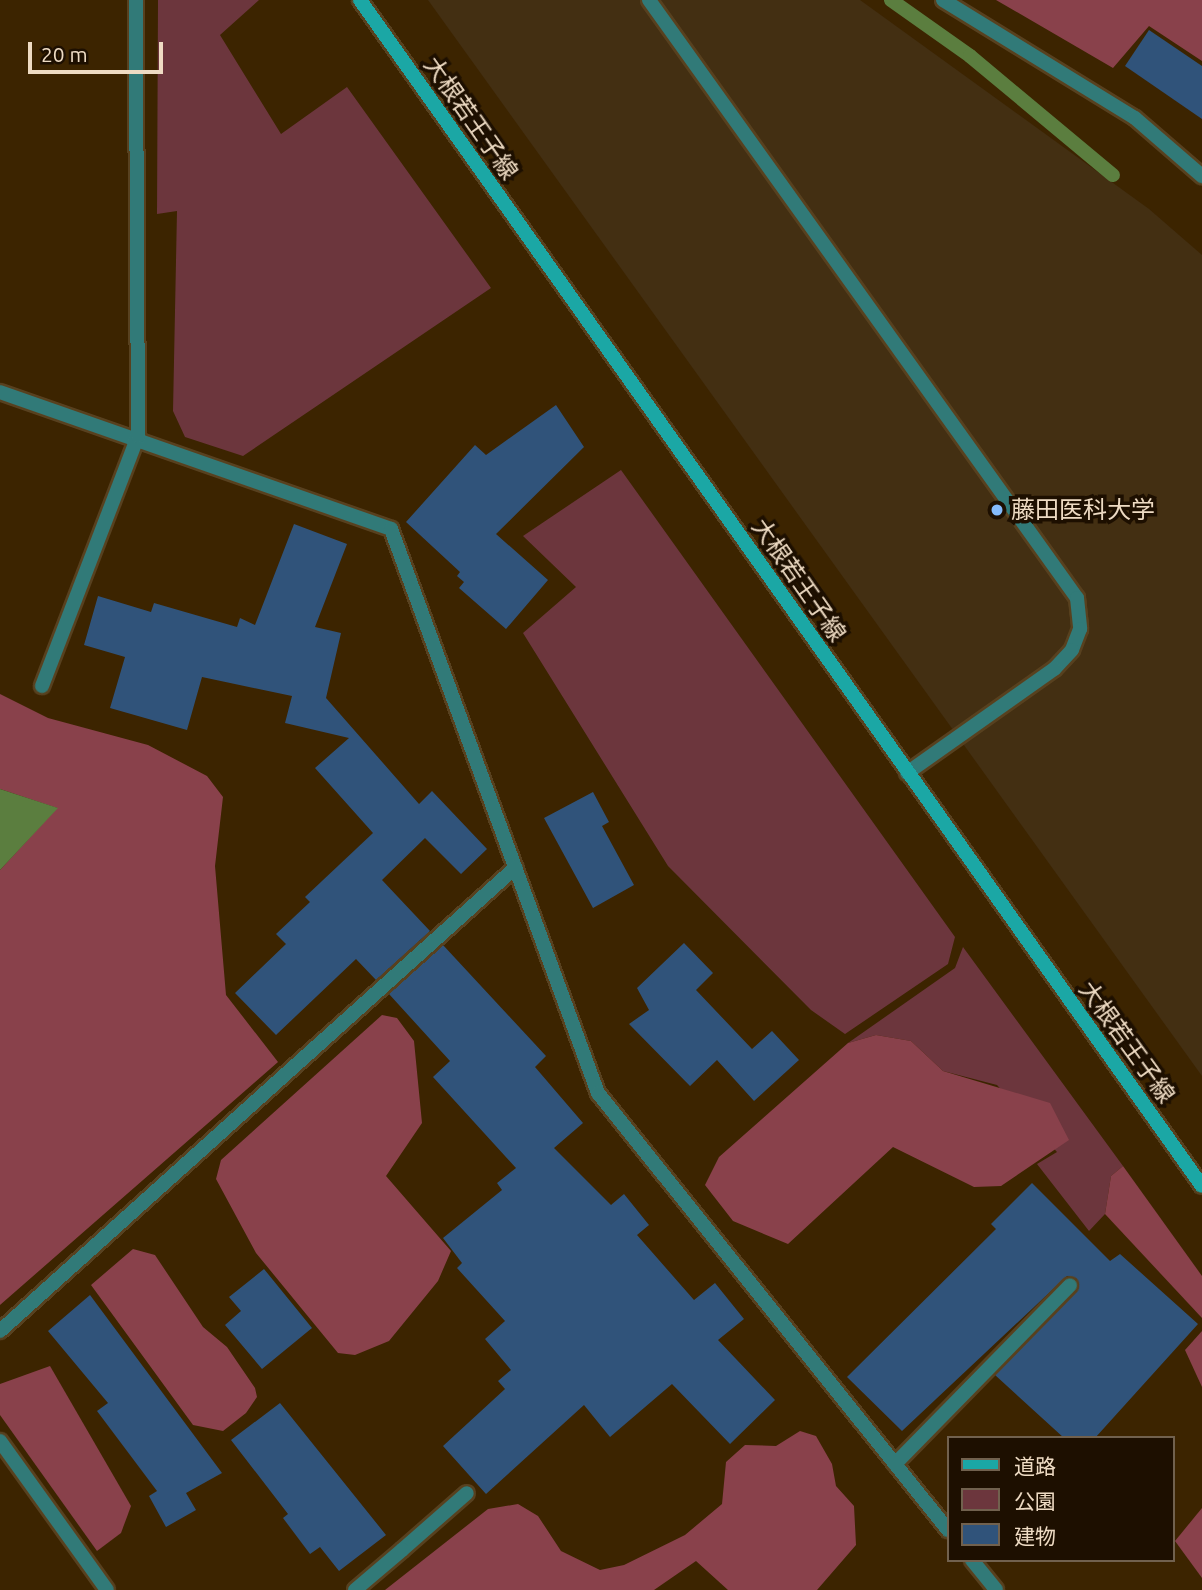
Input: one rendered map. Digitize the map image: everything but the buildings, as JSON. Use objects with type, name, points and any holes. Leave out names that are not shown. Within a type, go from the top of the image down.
[{"type":"street","points":[[42,686],[138,436],[136,0]]},
{"type":"street","name":"大根若王子線","points":[[360,0],[907,773],[1200,1180]]},
{"type":"street","points":[[649,0],[1077,598],[1080,629],[1072,650],[1054,668],[907,773]]},
{"type":"street","points":[[943,0],[1135,118],[1202,176]]},
{"type":"street","points":[[0,392],[138,436],[391,529],[598,1093],[946,1528]]},
{"type":"street","points":[[0,1331],[515,869]]},
{"type":"street","points":[[895,1464],[1070,1286]]},
{"type":"street","points":[[0,1441],[107,1590]]},
{"type":"street","points":[[355,1590],[467,1493]]},
{"type":"street","points":[[974,1562],[996,1590]]},
{"type":"shaded area","name":"藤田医科大学","points":[[428,0],[860,0],[1149,209],[1202,255],[1202,1076]]},
{"type":"shaded area","points":[[996,0],[1202,0],[1202,61],[1149,26],[1113,68]]},
{"type":"shaded area","points":[[0,694],[48,718],[148,745],[207,776],[223,797],[215,866],[226,995],[278,1062],[0,1305],[0,870],[57,808],[0,789]]},
{"type":"shaded area","points":[[0,789],[58,808],[0,870]]},
{"type":"shaded area","points":[[382,1015],[397,1018],[414,1041],[422,1123],[386,1176],[451,1251],[438,1281],[389,1341],[355,1355],[338,1353],[256,1253],[216,1179],[221,1160]]},
{"type":"shaded area","points":[[876,1035],[911,1041],[943,1071],[1050,1103],[1069,1140],[1001,1186],[974,1187],[893,1147],[788,1244],[733,1221],[705,1185],[719,1157],[848,1043]]},
{"type":"shaded area","points":[[1123,1166],[1202,1276],[1202,1318],[1105,1214],[1111,1176]]},
{"type":"shaded area","points":[[133,1249],[155,1255],[203,1327],[227,1347],[255,1388],[257,1397],[246,1413],[223,1431],[193,1425],[91,1285]]},
{"type":"shaded area","points":[[1202,1331],[1202,1387],[1185,1350]]},
{"type":"shaded area","points":[[50,1366],[131,1506],[121,1533],[97,1551],[0,1415],[0,1384]]},
{"type":"shaded area","points":[[800,1431],[816,1436],[832,1464],[836,1486],[854,1506],[856,1545],[817,1590],[728,1590],[696,1561],[654,1590],[385,1590],[488,1509],[518,1504],[538,1516],[561,1551],[600,1570],[624,1565],[685,1535],[722,1504],[726,1462],[745,1445],[776,1446]]},
{"type":"shaded area","points":[[1202,1508],[1202,1578],[1175,1541]]},
{"type":"green space","points":[[158,0],[259,0],[220,35],[281,134],[347,87],[491,288],[243,456],[185,437],[173,411],[177,211],[157,214]]},
{"type":"green space","points":[[621,470],[955,937],[948,964],[845,1034],[811,1010],[668,866],[523,633],[576,587],[523,536]]},
{"type":"green space","points":[[963,947],[1123,1166],[1111,1176],[1105,1214],[1089,1231],[1037,1164],[1057,1152],[997,1085],[943,1071],[911,1041],[876,1035],[848,1043],[955,968]]},
{"type":"waterway","points":[[891,0],[970,56],[1113,175]]},
{"type":"place","name":"藤田医科大学","points":[[997,510]]}]
